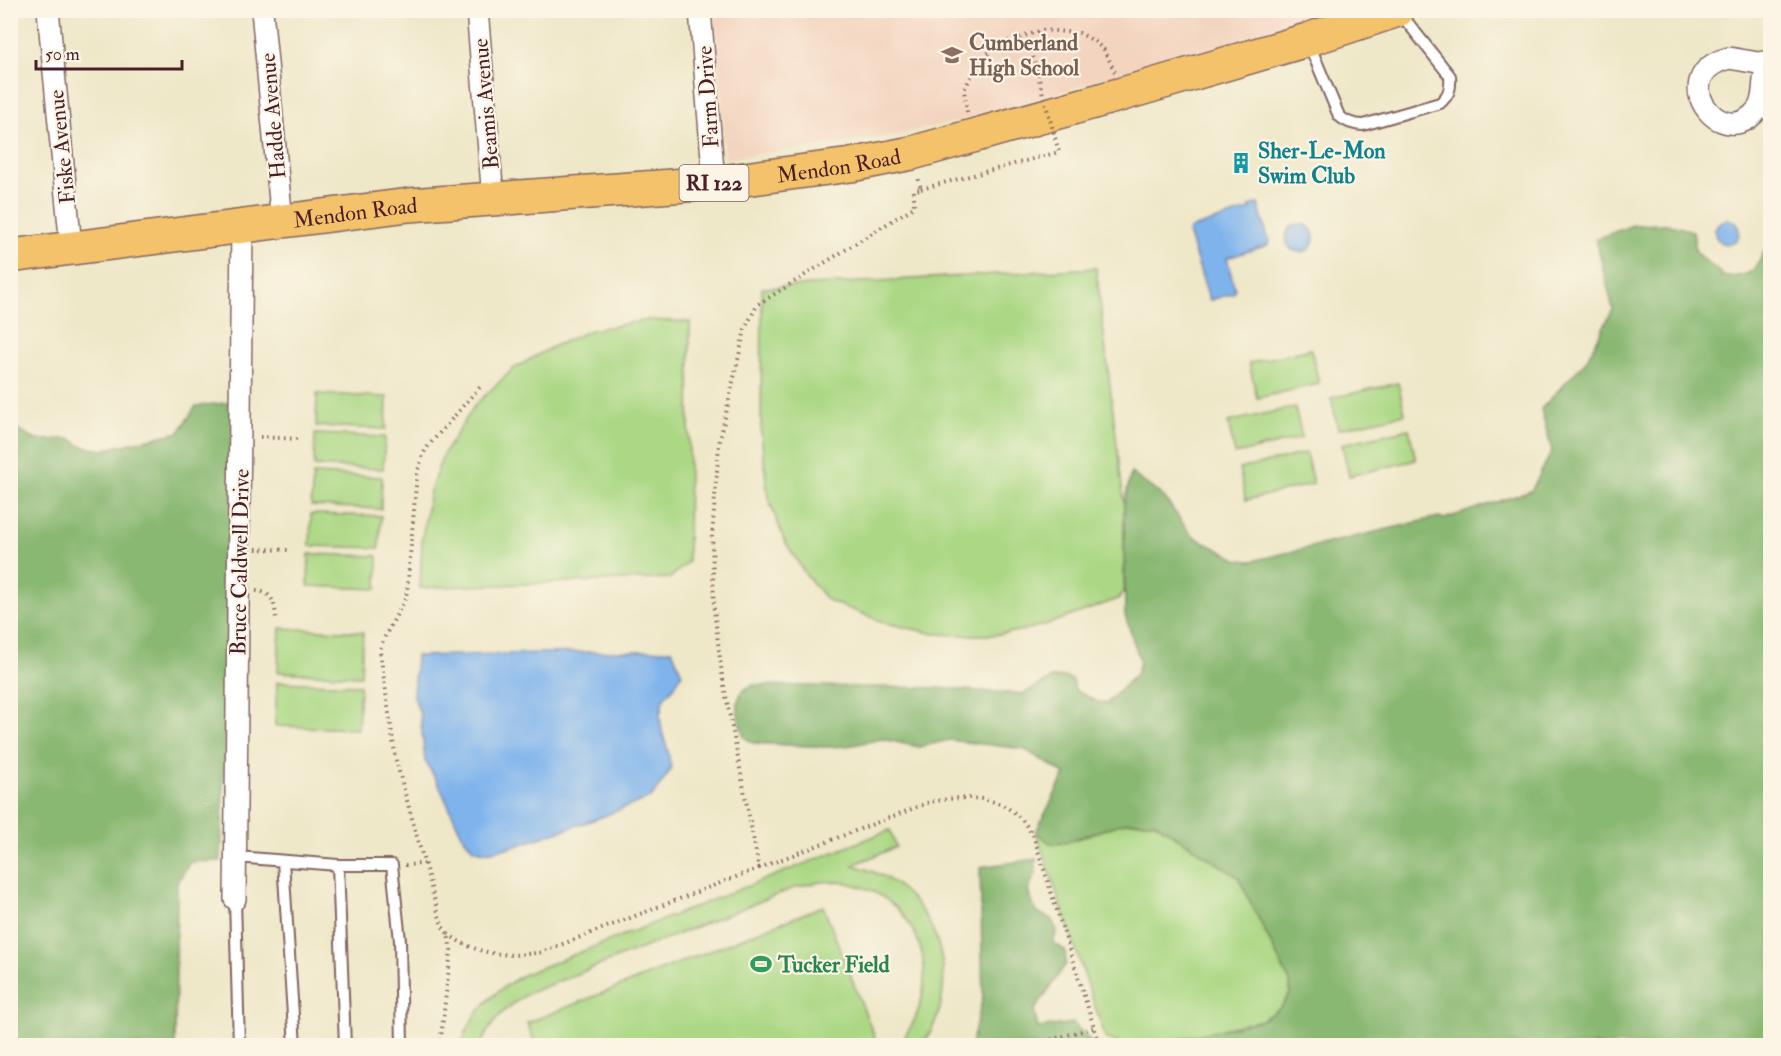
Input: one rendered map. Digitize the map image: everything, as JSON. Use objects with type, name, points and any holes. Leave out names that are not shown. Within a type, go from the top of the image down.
[{"type":"main road","name":"Mendon Road","points":[[10,256],[242,225],[409,206],[714,183],[839,166],[912,153],[1133,92],[1398,10]]},
{"type":"street","name":"Fiske Avenue","points":[[48,10],[71,248]]},
{"type":"street","name":"Hadde Avenue","points":[[262,10],[282,222]]},
{"type":"street","name":"Beamis Avenue","points":[[477,10],[493,198]]},
{"type":"street","name":"Farm Drive","points":[[700,10],[714,183]]},
{"type":"street","name":"Bruce Caldwell Drive","points":[[235,899],[242,225]]},
{"type":"lane","points":[[1307,40],[1339,116],[1344,121],[1363,125],[1440,103],[1451,88],[1450,76],[1398,10]]},
{"type":"lane","points":[[236,857],[338,865],[392,865],[400,941],[402,1046]]},
{"type":"lane","points":[[283,861],[295,1046]]},
{"type":"lane","points":[[338,865],[345,1046]]},
{"type":"lane","points":[[235,899],[238,1046]]},
{"type":"path","points":[[967,115],[964,90],[974,71],[987,54],[1006,42],[1043,30],[1078,33],[1094,40],[1104,50],[1119,81]]},
{"type":"path","points":[[759,868],[722,675],[714,609],[712,537],[719,444],[745,329],[757,305],[914,207],[914,190],[1059,152],[1027,36]]},
{"type":"path","points":[[916,170],[921,189]]},
{"type":"path","points":[[440,1046],[451,950],[448,934],[439,916],[396,761],[380,650],[386,631],[405,599],[417,474],[423,454],[481,386]]},
{"type":"path","points":[[260,437],[297,439]]},
{"type":"path","points":[[256,549],[291,550]]},
{"type":"path","points":[[255,591],[270,597],[275,606],[276,618]]},
{"type":"path","points":[[448,934],[473,949],[499,955],[525,955],[542,952],[930,802],[971,797],[991,801],[1007,808],[1021,819],[1033,835],[1100,1046]]},
{"type":"path","points":[[1029,1046],[1093,1028]]},
{"type":"shaded area","name":"Cumberland High School","points":[[715,10],[1336,11],[972,118],[890,136],[725,159]]},
{"type":"green space","points":[[1667,224],[1693,231],[1696,253],[1725,277],[1744,275],[1755,268],[1770,239],[1770,1045],[1154,1045],[1262,1020],[1281,1007],[1290,994],[1290,982],[1238,877],[1154,822],[1126,822],[1059,844],[1050,843],[1036,832],[1065,774],[1024,749],[949,740],[919,747],[882,739],[847,746],[827,747],[753,743],[744,737],[739,721],[738,703],[742,692],[752,685],[937,688],[1023,694],[1052,678],[1065,677],[1073,680],[1075,690],[1098,702],[1107,703],[1137,673],[1140,661],[1125,615],[1124,504],[1131,473],[1164,497],[1192,536],[1239,560],[1252,561],[1439,517],[1444,519],[1531,491],[1552,451],[1541,409],[1586,361],[1613,309],[1596,239],[1633,225]]},
{"type":"green space","points":[[1096,268],[1124,504],[1124,592],[1118,599],[1048,624],[994,635],[935,634],[886,623],[827,600],[806,575],[784,540],[768,497],[761,433],[762,288]]},
{"type":"green space","points":[[648,320],[690,322],[688,562],[670,578],[420,588],[422,539],[430,491],[443,455],[475,405],[513,369],[552,347],[591,330]]},
{"type":"green space","points":[[1311,349],[1319,384],[1257,398],[1249,363]]},
{"type":"green space","points":[[1398,383],[1405,414],[1338,429],[1331,398]]},
{"type":"green space","points":[[317,394],[387,397],[386,429],[316,426]]},
{"type":"green space","points":[[235,402],[221,861],[190,862],[177,883],[175,1045],[11,1046],[11,425],[36,440],[71,439],[81,446],[102,450],[179,432],[196,406]]},
{"type":"green space","points":[[1295,407],[1302,438],[1235,454],[1228,422]]},
{"type":"green space","points":[[1409,429],[1416,460],[1349,476],[1342,444]]},
{"type":"green space","points":[[315,434],[385,437],[383,469],[314,466]]},
{"type":"green space","points":[[1306,453],[1313,484],[1246,500],[1239,469]]},
{"type":"green space","points":[[313,474],[382,477],[381,509],[311,506]]},
{"type":"green space","points":[[311,514],[381,516],[379,548],[310,546]]},
{"type":"green space","points":[[309,554],[378,556],[377,589],[308,586]]},
{"type":"green space","points":[[280,628],[363,632],[361,676],[278,672]]},
{"type":"green space","points":[[277,682],[360,685],[358,729],[275,726]]},
{"type":"green space","points":[[1126,822],[1154,822],[1238,877],[1290,982],[1290,994],[1281,1007],[1262,1020],[1154,1045],[1125,1045],[1106,1039],[1036,832],[1050,843],[1071,841]]},
{"type":"green space","points":[[890,830],[896,847],[853,865],[882,876],[909,896],[924,914],[935,935],[944,980],[941,1002],[934,1024],[922,1045],[898,1045],[914,1021],[922,995],[924,969],[919,944],[908,922],[891,903],[867,889],[833,882],[794,888],[529,993],[500,1014],[489,1028],[481,1045],[461,1045],[471,1022],[485,1003],[504,987],[525,974]]},
{"type":"green space","points":[[1036,859],[1036,872],[1028,891],[1036,912],[1051,919],[1057,930],[1053,943],[1065,950],[1066,964],[1034,1011],[1038,1028],[1073,1023],[1094,1045],[971,1045],[983,997],[980,867]]},
{"type":"green space","name":"Tucker Field","points":[[823,906],[875,1038],[855,1046],[536,1045],[527,1023]]},
{"type":"water","points":[[1258,204],[1269,241],[1268,245],[1227,258],[1234,293],[1209,299],[1188,232],[1190,229],[1251,209],[1250,206]]},
{"type":"water","points":[[1727,220],[1736,223],[1739,232],[1736,241],[1727,244],[1718,241],[1715,232],[1718,223]]},
{"type":"water","points":[[1300,224],[1310,228],[1314,238],[1310,248],[1300,252],[1290,248],[1286,238],[1290,228]]},
{"type":"water","points":[[672,650],[682,674],[663,699],[660,716],[671,769],[652,797],[513,847],[485,852],[473,849],[462,835],[425,761],[420,714],[413,694],[416,656]]},
{"type":"place","name":"Cumberland High School","points":[[952,55]]},
{"type":"place","name":"Sher-Le-Mon Swim Club","points":[[1241,163]]},
{"type":"place","name":"Tucker Field","points":[[761,964]]}]
